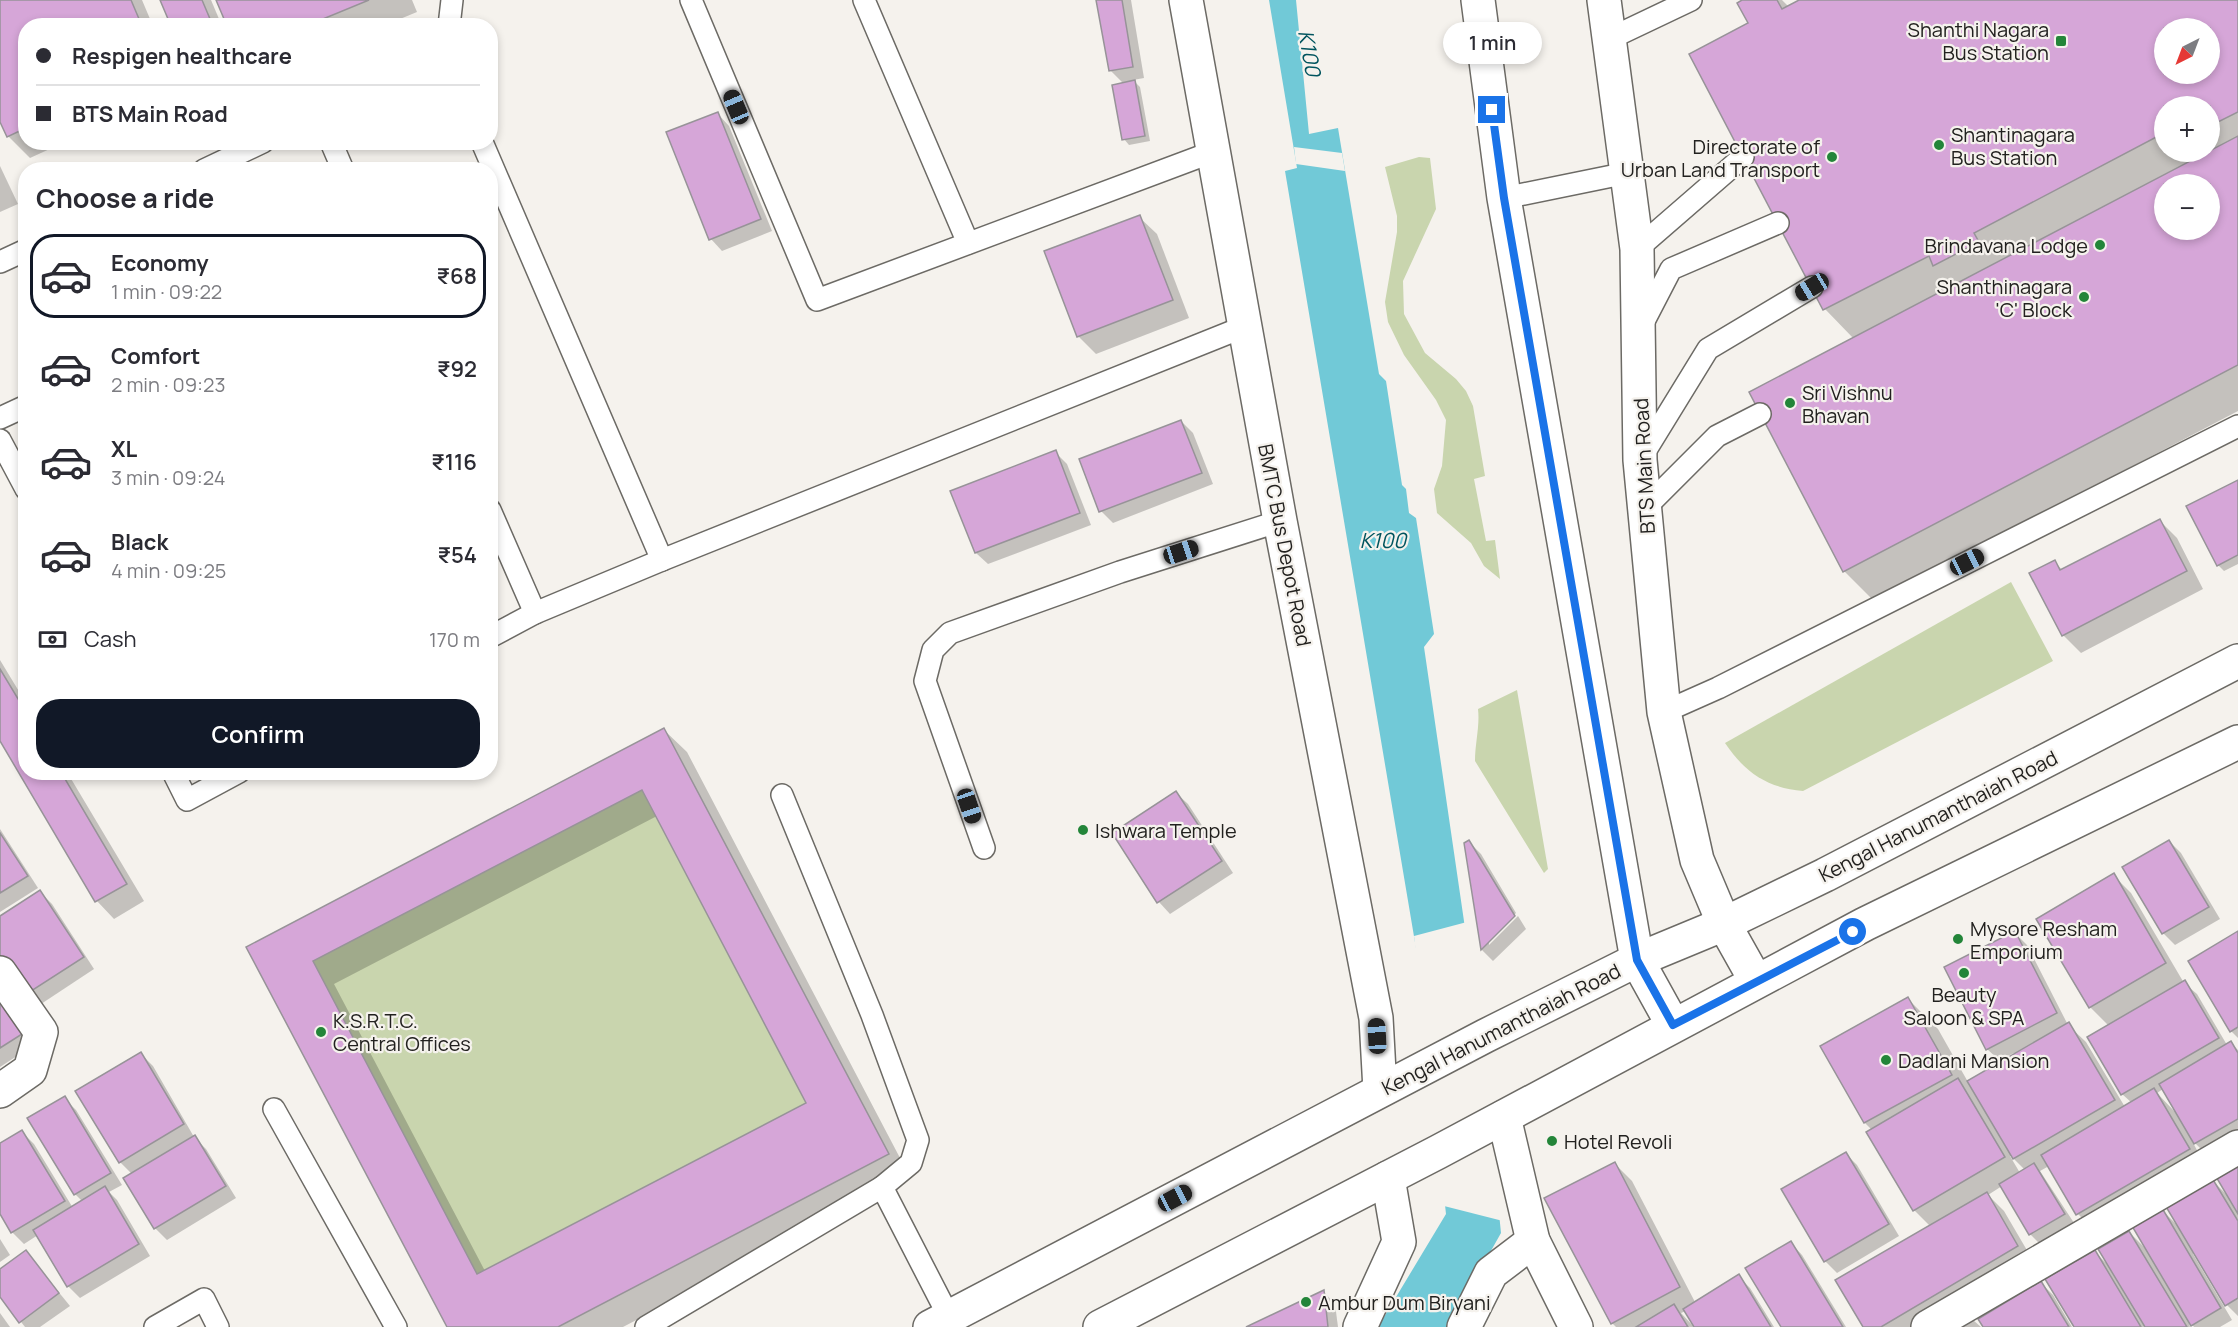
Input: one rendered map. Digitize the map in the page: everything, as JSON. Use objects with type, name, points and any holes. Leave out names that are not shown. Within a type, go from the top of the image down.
[{"type":"street","name":"BMTC Bus Depot Road","points":[[1186,0],[1280,521],[1376,1018],[1380,1090]]},
{"type":"street","points":[[1478,0],[1504,198],[1637,960],[1673,1025]]},
{"type":"street","name":"BTS Main Road","points":[[1604,0],[1637,249],[1640,460],[1664,712],[1697,860],[1724,924],[1756,981]]},
{"type":"street","name":"Kengal Hanumanthaiah Road","points":[[940,1322],[1428,1065],[1637,960],[1724,924],[1836,869],[2238,661]]},
{"type":"street","points":[[1100,1327],[1438,1152],[1865,924],[2238,742]]},
{"type":"street","points":[[0,973],[41,1032],[30,1070],[0,1091]]},
{"type":"street","points":[[1499,1119],[1533,1241],[1576,1327]]},
{"type":"street","points":[[1928,1327],[2238,1148]]},
{"type":"street","points":[[1360,1327],[1399,1242],[1388,1178]]},
{"type":"street","points":[[1464,1327],[1491,1273],[1533,1241]]},
{"type":"lane","points":[[450,18],[452,0]]},
{"type":"lane","points":[[691,0],[817,300],[1215,151]]},
{"type":"lane","points":[[864,0],[968,243]]},
{"type":"lane","points":[[1610,39],[1691,0]]},
{"type":"lane","points":[[221,162],[246,150]]},
{"type":"lane","points":[[1637,249],[1743,157]]},
{"type":"lane","points":[[1504,198],[1627,173]]},
{"type":"lane","points":[[498,179],[662,560]]},
{"type":"lane","points":[[1639,331],[1671,270],[1778,223]]},
{"type":"lane","points":[[0,262],[18,254]]},
{"type":"lane","points":[[1640,460],[1708,349],[1812,287]]},
{"type":"lane","points":[[498,633],[535,614],[662,560],[1246,326]]},
{"type":"lane","points":[[0,418],[18,410]]},
{"type":"lane","points":[[1645,508],[1717,436],[1760,414]]},
{"type":"lane","points":[[1664,712],[1728,683],[2238,426]]},
{"type":"lane","points":[[0,440],[18,474]]},
{"type":"lane","points":[[984,848],[926,681],[933,650],[950,633],[1120,572],[1280,521]]},
{"type":"lane","points":[[498,528],[535,614]]},
{"type":"lane","points":[[176,780],[187,800],[224,780]]},
{"type":"lane","points":[[646,1327],[882,1187],[911,1163],[918,1140],[872,1015],[782,795]]},
{"type":"lane","points":[[274,1109],[396,1327]]},
{"type":"lane","points":[[882,1187],[940,1322]]},
{"type":"lane","points":[[155,1327],[204,1299],[218,1327]]},
{"type":"green space","points":[[1419,157],[1430,158],[1436,209],[1403,281],[1404,314],[1425,353],[1456,379],[1466,391],[1473,406],[1485,476],[1474,479],[1486,541],[1495,540],[1500,579],[1484,566],[1471,543],[1437,513],[1434,489],[1442,466],[1446,420],[1436,400],[1404,355],[1388,322],[1385,302],[1397,232],[1397,216],[1385,167]]},
{"type":"green space","points":[[2011,582],[2053,661],[1803,791],[1779,786],[1758,777],[1741,763],[1725,743]]},
{"type":"green space","points":[[1517,690],[1548,869],[1544,873],[1475,761],[1478,709]]},
{"type":"green space","points":[[642,790],[806,1103],[477,1274],[313,961]]},
{"type":"water","name":"K100","points":[[1269,0],[1296,0],[1309,134],[1338,128],[1379,374],[1386,381],[1402,485],[1406,489],[1409,513],[1416,518],[1434,634],[1424,647],[1465,928],[1473,956],[1501,1233],[1448,1327],[1378,1327],[1446,1214],[1420,972],[1285,171],[1297,168]]},
{"type":"pier","points":[[1294,147],[1342,153],[1345,171],[1296,164]]},
{"type":"pier","points":[[1467,922],[1475,951],[1503,1221],[1444,1206],[1414,936]]},
{"type":"building","points":[[0,0],[131,0],[139,18],[18,18],[18,132],[7,137],[0,122]]},
{"type":"building","points":[[160,0],[202,0],[210,18],[168,18]]},
{"type":"building","points":[[216,0],[369,0],[325,18],[224,18]]},
{"type":"building","points":[[1096,0],[1122,0],[1133,67],[1109,71]]},
{"type":"building","name":"Shantinagara Bus Station","points":[[1742,0],[1777,0],[1782,9],[1799,0],[2238,0],[2238,112],[2220,121],[2220,96],[2154,96],[2154,138],[1974,233],[1979,242],[1933,266],[1929,256],[1823,310],[1689,54],[1748,23],[1737,3]]},
{"type":"building","points":[[1135,80],[1145,136],[1122,140],[1112,85]]},
{"type":"building","points":[[718,112],[761,219],[709,240],[666,132]]},
{"type":"building","name":"Shanthinagara 'C' Block","points":[[2238,136],[2238,365],[1843,572],[1749,392],[2154,180],[2154,240],[2220,240],[2220,174],[2165,174],[2188,162],[2220,162],[2220,145]]},
{"type":"building","points":[[1140,215],[1173,300],[1077,337],[1044,251]]},
{"type":"building","points":[[1181,420],[1202,473],[1099,512],[1079,459]]},
{"type":"building","points":[[1056,450],[1080,513],[975,553],[950,491]]},
{"type":"building","points":[[2238,480],[2238,555],[2217,566],[2186,506]]},
{"type":"building","points":[[2160,519],[2187,571],[2062,636],[2029,573],[2055,560],[2060,570]]},
{"type":"building","points":[[0,669],[18,699],[18,772],[0,741]]},
{"type":"building","name":"K.S.R.T.C. Central Offices","points":[[664,728],[889,1154],[558,1327],[447,1327],[246,947]],"holes":[[[642,790],[806,1103],[477,1274],[313,961]]]},
{"type":"building","points":[[23,780],[66,780],[127,884],[95,902]]},
{"type":"building","points":[[1176,791],[1222,861],[1157,903],[1112,833]]},
{"type":"building","points":[[0,833],[28,876],[0,893]]},
{"type":"building","points":[[1469,840],[1515,916],[1481,950],[1464,843]]},
{"type":"building","points":[[2169,840],[2209,907],[2162,934],[2122,867]]},
{"type":"building","points":[[2114,873],[2166,963],[2089,1008],[2036,919]]},
{"type":"building","points":[[40,890],[84,957],[25,995],[0,955],[0,916]]},
{"type":"building","points":[[2015,931],[2057,1013],[1986,1050],[1944,967]]},
{"type":"building","points":[[2238,931],[2238,1027],[2230,1032],[2188,961]]},
{"type":"building","points":[[2185,980],[2219,1038],[2121,1095],[2087,1037]]},
{"type":"building","points":[[0,982],[30,1029],[0,1048]]},
{"type":"building","name":"Dadlani Mansion","points":[[1908,997],[1952,1075],[1864,1123],[1820,1046]]},
{"type":"building","points":[[2069,1022],[2115,1100],[2013,1159],[1967,1081]]},
{"type":"building","points":[[2231,1041],[2238,1053],[2238,1119],[2194,1144],[2159,1084]]},
{"type":"building","points":[[141,1052],[184,1124],[119,1163],[75,1091]]},
{"type":"building","points":[[1958,1078],[2005,1157],[1913,1211],[1866,1132]]},
{"type":"building","points":[[2154,1088],[2190,1149],[2076,1215],[2041,1155]]},
{"type":"building","points":[[65,1096],[111,1173],[74,1195],[27,1118]]},
{"type":"building","points":[[22,1130],[65,1201],[11,1233],[0,1214],[0,1143]]},
{"type":"building","points":[[195,1135],[226,1186],[154,1229],[123,1178]]},
{"type":"building","points":[[1846,1152],[1889,1224],[1824,1262],[1781,1189]]},
{"type":"building","points":[[1615,1162],[1680,1287],[1611,1324],[1544,1198]]},
{"type":"building","points":[[2238,1162],[2238,1214],[2215,1175]]},
{"type":"building","points":[[2034,1163],[2065,1214],[2029,1235],[1999,1184]]},
{"type":"building","points":[[2212,1178],[2238,1221],[2238,1298],[2225,1306],[2165,1205]]},
{"type":"building","points":[[105,1186],[139,1244],[67,1287],[33,1230]]},
{"type":"building","points":[[1987,1192],[2018,1246],[1881,1327],[1863,1327],[1835,1280]]},
{"type":"building","points":[[2162,1208],[2221,1308],[2191,1326],[2132,1226]]},
{"type":"building","points":[[2129,1231],[2187,1327],[2145,1327],[2098,1249]]},
{"type":"building","points":[[1791,1241],[1843,1327],[1781,1327],[1745,1268]]},
{"type":"building","points":[[26,1250],[59,1293],[19,1323],[0,1297],[0,1269]]},
{"type":"building","points":[[2095,1250],[2141,1327],[2074,1327],[2045,1279]]},
{"type":"building","points":[[1739,1274],[1771,1327],[1694,1327],[1683,1309]]},
{"type":"building","points":[[2041,1281],[2069,1327],[1983,1327],[1978,1319]]},
{"type":"building","points":[[1324,1290],[1328,1327],[1246,1327]]},
{"type":"building","points":[[1674,1304],[1688,1327],[1636,1327]]},
{"type":"place","name":"Shanthi Nagara Bus Station","points":[[2061,41]]},
{"type":"place","name":"Shantinagara Bus Station","points":[[1939,145]]},
{"type":"place","name":"Directorate of Urban Land Transport","points":[[1832,157]]},
{"type":"place","name":"Brindavana Lodge","points":[[2100,245]]},
{"type":"place","name":"Shanthinagara 'C' Block","points":[[2084,297]]},
{"type":"place","name":"Sri Vishnu Bhavan","points":[[1790,403]]},
{"type":"place","name":"Ishwara Temple","points":[[1083,830]]},
{"type":"place","name":"Mysore Resham Emporium","points":[[1958,939]]},
{"type":"place","name":"Beauty Saloon & SPA","points":[[1964,973]]},
{"type":"place","name":"K.S.R.T.C. Central Offices","points":[[321,1032]]},
{"type":"place","name":"Dadlani Mansion","points":[[1886,1060]]},
{"type":"place","name":"Hotel Revoli","points":[[1552,1141]]},
{"type":"place","name":"Ambur Dum Biryani","points":[[1306,1302]]},
{"type":"route","points":[[1492,110],[1504,198],[1637,960],[1673,1025],[1853,932]]}]
